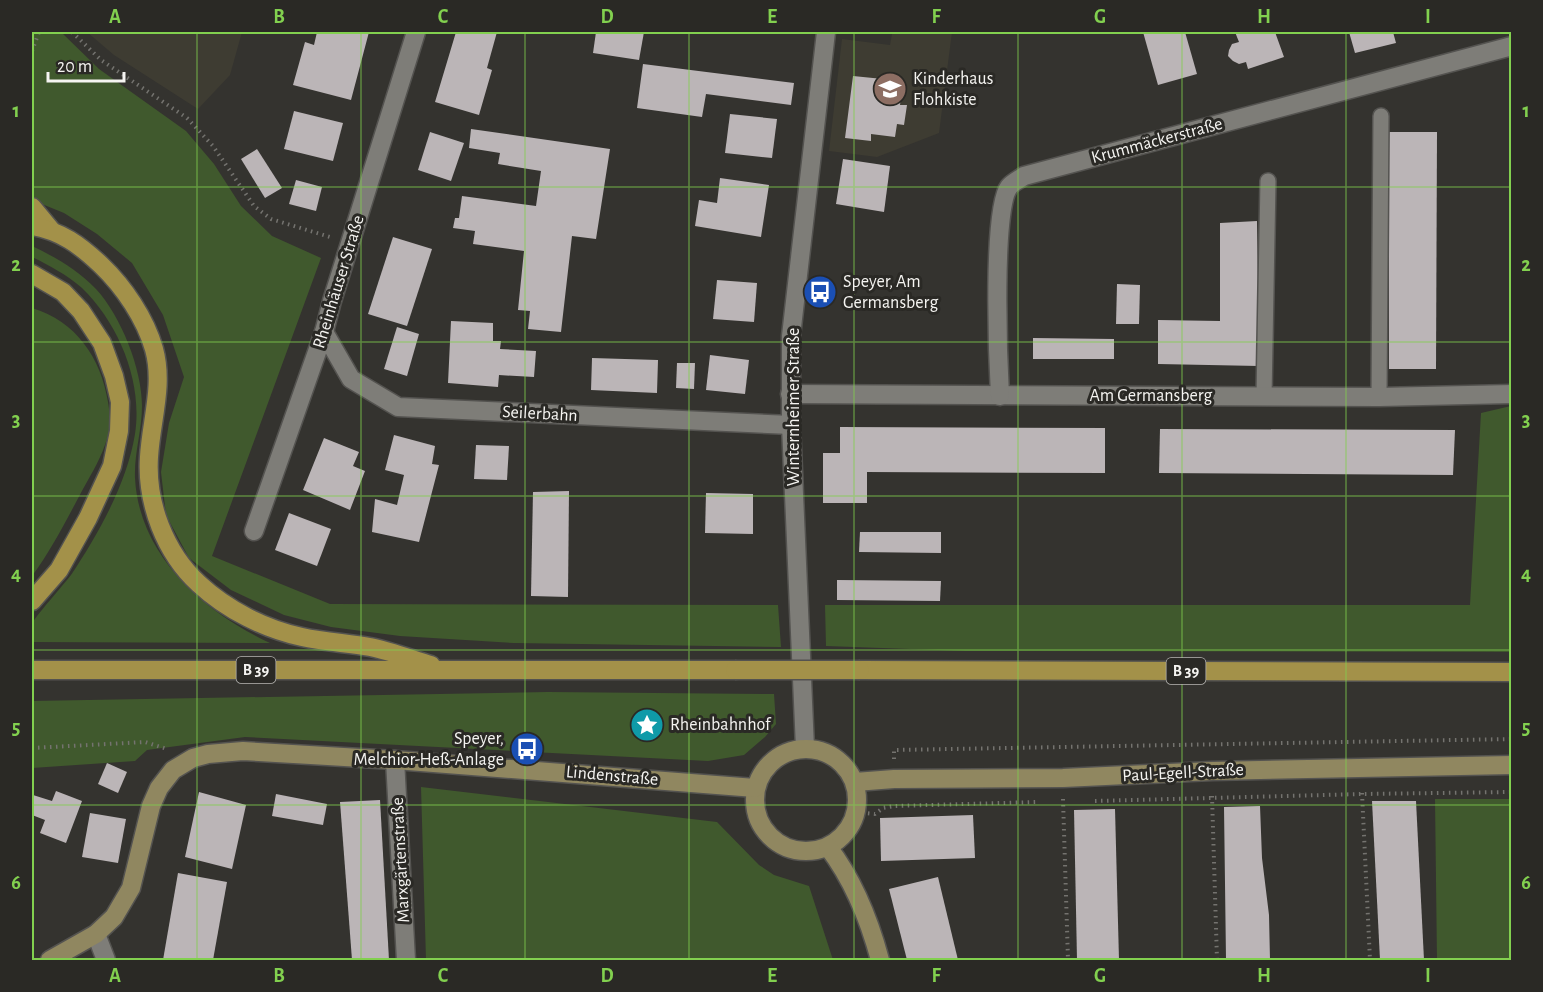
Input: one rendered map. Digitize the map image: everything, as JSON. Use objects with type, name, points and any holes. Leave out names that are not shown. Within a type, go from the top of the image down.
[{"type":"main road","points":[[32,207],[51,230],[86,252],[112,276],[144,325],[154,350],[158,390],[149,457],[149,488],[156,515],[174,555],[197,583],[226,606],[259,623],[302,637],[372,648],[450,670]]},
{"type":"main road","points":[[32,226],[51,230]]},
{"type":"main road","points":[[32,274],[63,292],[81,311],[102,343],[114,376],[120,402],[119,431],[112,466],[88,518],[59,570],[32,601]]},
{"type":"main road","points":[[32,285],[52,285]]},
{"type":"main road","name":"B 39","points":[[32,670],[1512,672]]},
{"type":"street","name":"Rheinhäuser Straße","points":[[254,531],[324,332],[416,32]]},
{"type":"street","name":"Winternheimer Straße","points":[[805,748],[791,425],[791,336],[826,32]]},
{"type":"street","name":"Krummäckerstraße","points":[[1000,396],[997,336],[1000,210],[1009,187],[1024,176],[1512,46]]},
{"type":"street","name":"Seilerbahn","points":[[324,332],[351,379],[398,407],[791,425]]},
{"type":"street","name":"Am Germansberg","points":[[790,394],[1264,397],[1512,394]]},
{"type":"street","points":[[805,748],[826,752],[843,764],[855,782],[858,797],[851,826],[841,838],[828,847],[810,852],[791,849],[773,840],[761,826],[754,808],[755,788],[762,772],[773,759],[788,751],[805,748]]},
{"type":"street","name":"Lindenstraße","points":[[96,934],[114,917],[130,888],[151,806],[159,788],[173,770],[193,758],[208,754],[243,751],[394,760],[755,788]]},
{"type":"street","name":"Marxgärtenstraße","points":[[394,760],[406,960]]},
{"type":"street","name":"Paul-Egell-Straße","points":[[855,782],[894,778],[1063,778],[1361,766],[1512,765]]},
{"type":"street","points":[[828,847],[842,865],[863,906],[880,960]]},
{"type":"street","points":[[50,960],[96,934],[106,960]]},
{"type":"lane","points":[[1379,397],[1381,116]]},
{"type":"lane","points":[[1264,397],[1268,181]]},
{"type":"path","points":[[32,51],[39,32]]},
{"type":"path","points":[[72,32],[101,60],[187,118],[213,146],[254,206],[271,219],[351,243]]},
{"type":"path","points":[[894,750],[1512,739]]},
{"type":"path","points":[[32,748],[145,742],[193,758]]},
{"type":"path","points":[[1361,766],[1370,960]]},
{"type":"path","points":[[1212,771],[1217,960]]},
{"type":"path","points":[[1063,778],[1068,960]]},
{"type":"path","points":[[1086,801],[1512,792]]},
{"type":"path","points":[[856,812],[875,814],[883,808],[894,806],[1041,802]]},
{"type":"path","points":[[1052,802],[1064,802]]},
{"type":"shaded area","points":[[87,32],[242,32],[230,75],[198,109],[114,55]]},
{"type":"shaded area","name":"Kinderhaus Flohkiste","points":[[952,32],[939,133],[877,157],[829,151],[842,39],[890,45],[892,34]]},
{"type":"green space","points":[[32,32],[61,32],[99,69],[186,131],[214,164],[241,206],[272,236],[321,258],[212,556],[330,604],[778,605],[781,647],[514,643],[400,636],[331,627],[284,615],[231,590],[189,558],[166,515],[161,472],[169,423],[184,377],[163,315],[132,263],[97,234],[64,213],[32,200]]},
{"type":"green space","points":[[32,246],[66,264],[82,276],[105,300],[122,328],[134,360],[141,391],[142,415],[135,469],[139,506],[148,532],[162,556],[199,598],[245,630],[270,643],[32,642],[32,624],[71,575],[92,542],[119,489],[131,452],[137,414],[132,374],[117,336],[107,319],[95,302],[76,283],[32,257]]},
{"type":"green space","points":[[32,308],[61,322],[84,343],[105,386],[110,420],[107,439],[96,464],[53,545],[32,576]]},
{"type":"green space","points":[[1511,406],[1511,652],[965,651],[826,646],[825,605],[1470,605],[1481,413]]},
{"type":"green space","points":[[548,692],[774,694],[776,724],[744,755],[708,761],[245,737],[147,750],[135,761],[32,768],[32,701]]},
{"type":"green space","points":[[421,787],[717,822],[759,865],[774,875],[809,886],[833,960],[426,960]]},
{"type":"green space","points":[[1435,799],[1511,799],[1511,960],[1437,960]]},
{"type":"building","points":[[317,32],[369,32],[351,100],[293,85],[305,42],[314,45]]},
{"type":"building","points":[[456,32],[497,32],[487,68],[492,70],[479,115],[435,102]]},
{"type":"building","points":[[596,32],[644,32],[639,60],[593,53]]},
{"type":"building","points":[[1143,32],[1185,32],[1197,74],[1158,85]]},
{"type":"building","points":[[1235,32],[1275,32],[1284,57],[1248,69],[1246,62],[1239,64],[1228,56],[1232,44],[1239,42]]},
{"type":"building","points":[[1349,32],[1393,32],[1396,43],[1355,53]]},
{"type":"building","points":[[643,64],[794,83],[791,105],[706,94],[702,117],[637,108]]},
{"type":"building","points":[[853,76],[903,81],[900,105],[907,105],[904,125],[897,124],[895,137],[871,134],[871,141],[845,138]]},
{"type":"building","points":[[294,111],[343,123],[333,161],[284,149]]},
{"type":"building","points":[[730,114],[777,119],[772,158],[725,153]]},
{"type":"building","points":[[471,129],[610,149],[596,239],[572,236],[561,332],[528,329],[530,311],[518,310],[524,251],[473,244],[475,231],[453,228],[455,218],[459,218],[462,196],[536,206],[541,171],[498,164],[500,153],[469,148]]},
{"type":"building","points":[[430,132],[464,143],[451,181],[418,170]]},
{"type":"building","points":[[1389,132],[1437,132],[1436,369],[1389,369]]},
{"type":"building","points":[[257,149],[282,188],[265,198],[241,159]]},
{"type":"building","points":[[843,159],[890,166],[884,212],[836,204]]},
{"type":"building","points":[[720,178],[769,185],[761,237],[695,226],[699,200],[717,203]]},
{"type":"building","points":[[296,180],[322,187],[316,211],[289,204]]},
{"type":"building","points":[[1257,221],[1259,366],[1158,364],[1158,320],[1220,321],[1220,223]]},
{"type":"building","points":[[393,237],[432,249],[407,326],[368,314]]},
{"type":"building","points":[[717,280],[757,283],[754,322],[713,319]]},
{"type":"building","points":[[1117,284],[1140,285],[1139,324],[1116,324]]},
{"type":"building","points":[[451,321],[493,323],[493,341],[501,341],[500,349],[536,351],[534,377],[499,375],[498,387],[448,383]]},
{"type":"building","points":[[397,327],[419,334],[407,376],[384,369]]},
{"type":"building","points":[[1033,338],[1114,339],[1114,359],[1033,359]]},
{"type":"building","points":[[710,355],[749,360],[745,394],[706,390]]},
{"type":"building","points":[[592,358],[658,360],[657,393],[591,390]]},
{"type":"building","points":[[677,363],[695,363],[694,389],[676,388]]},
{"type":"building","points":[[840,427],[1105,428],[1105,473],[867,472],[867,503],[823,503],[823,453],[840,453]]},
{"type":"building","points":[[1160,429],[1455,430],[1453,475],[1159,473]]},
{"type":"building","points":[[394,435],[435,446],[432,464],[439,465],[419,542],[372,532],[375,499],[397,505],[404,475],[385,470]]},
{"type":"building","points":[[324,438],[359,452],[353,466],[365,471],[350,510],[303,490]]},
{"type":"building","points":[[476,445],[509,446],[507,480],[474,479]]},
{"type":"building","points":[[569,491],[568,597],[531,596],[533,492]]},
{"type":"building","points":[[706,493],[753,494],[753,534],[705,533]]},
{"type":"building","points":[[289,513],[331,529],[317,566],[275,550]]},
{"type":"building","points":[[860,532],[941,532],[941,553],[859,552]]},
{"type":"building","points":[[837,580],[941,581],[940,601],[837,600]]},
{"type":"building","points":[[107,763],[127,772],[118,793],[98,784]]},
{"type":"building","points":[[56,791],[82,801],[66,843],[40,833],[45,820],[32,815],[33,795],[52,801]]},
{"type":"building","points":[[199,792],[246,805],[232,869],[185,857]]},
{"type":"building","points":[[276,794],[327,804],[323,825],[272,816]]},
{"type":"building","points":[[380,800],[389,960],[352,960],[340,802]]},
{"type":"building","points":[[1372,801],[1416,801],[1424,960],[1380,960]]},
{"type":"building","points":[[1260,806],[1262,858],[1269,915],[1270,960],[1226,960],[1224,807]]},
{"type":"building","points":[[1115,809],[1119,960],[1077,960],[1074,810]]},
{"type":"building","points":[[90,813],[126,819],[118,863],[82,857]]},
{"type":"building","points":[[973,815],[975,858],[881,861],[880,818]]},
{"type":"building","points":[[178,873],[227,882],[213,960],[163,960]]},
{"type":"building","points":[[938,877],[958,960],[907,960],[889,889]]},
{"type":"place","name":"Kinderhaus Flohkiste","points":[[890,89]]},
{"type":"place","name":"Speyer, Am Germansberg","points":[[820,292]]},
{"type":"place","name":"Rheinbahnhof","points":[[647,725]]},
{"type":"place","name":"Speyer, Melchior-Heß-Anlage","points":[[527,749]]}]
